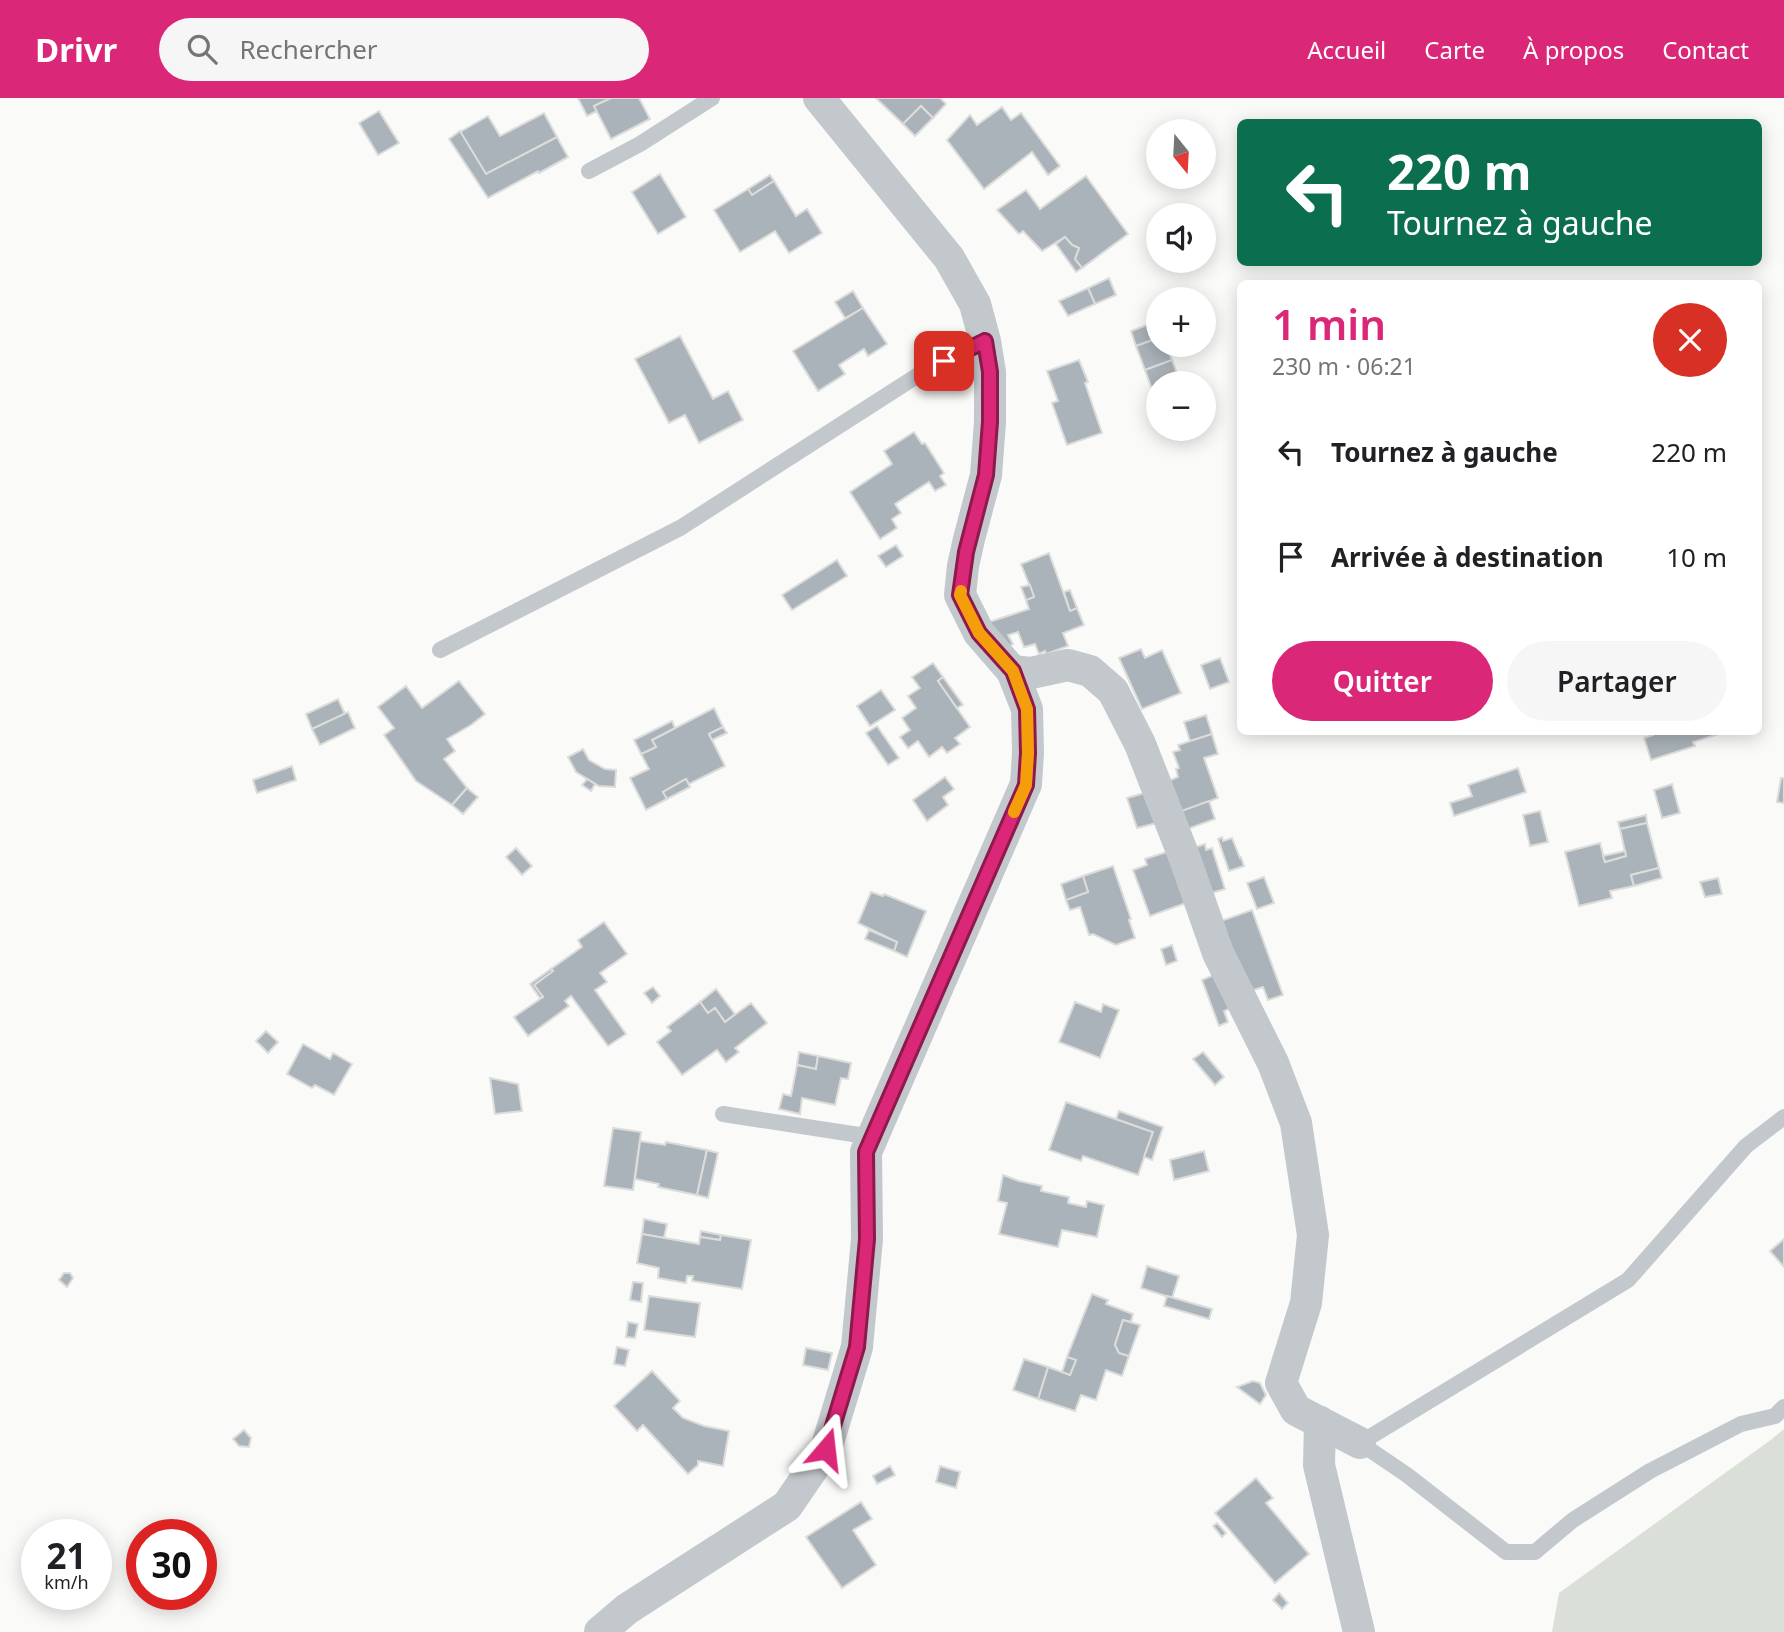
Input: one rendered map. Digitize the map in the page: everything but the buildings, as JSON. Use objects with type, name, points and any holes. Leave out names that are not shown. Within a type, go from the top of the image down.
[{"type":"street","points":[[600,1632],[627,1609],[787,1506],[826,1449],[857,1347],[867,1239],[866,1152],[1026,785],[1027,709],[1013,671],[979,633],[960,595],[969,538],[986,475],[990,422],[990,372],[975,304],[949,258],[819,98]]},
{"type":"street","points":[[1013,671],[1031,673],[1068,665],[1090,671],[1113,691],[1140,744],[1218,953],[1273,1063],[1296,1123],[1313,1235],[1306,1303],[1281,1382],[1296,1410],[1360,1443]]},
{"type":"street","points":[[1320,1422],[1319,1465],[1359,1632]]},
{"type":"lane","points":[[589,171],[640,144],[712,98]]},
{"type":"lane","points":[[440,650],[680,528],[923,372],[985,341]]},
{"type":"lane","points":[[723,1114],[872,1137]]},
{"type":"lane","points":[[1784,1117],[1746,1146],[1628,1280],[1360,1443],[1407,1475],[1506,1552],[1535,1552],[1573,1520],[1650,1471],[1741,1424],[1775,1416],[1784,1407]]},
{"type":"shaded area","points":[[1784,1429],[1784,1632],[1552,1632],[1559,1593]]},
{"type":"slow traffic","points":[[961,591],[960,595],[979,633],[1013,671],[1027,709],[1026,785],[1014,812]]},
{"type":"route","points":[[826,1449],[857,1347],[867,1239],[866,1152],[1026,785],[1027,709],[1013,671],[979,633],[960,595],[969,538],[986,475],[990,372],[985,341],[944,361]]}]
